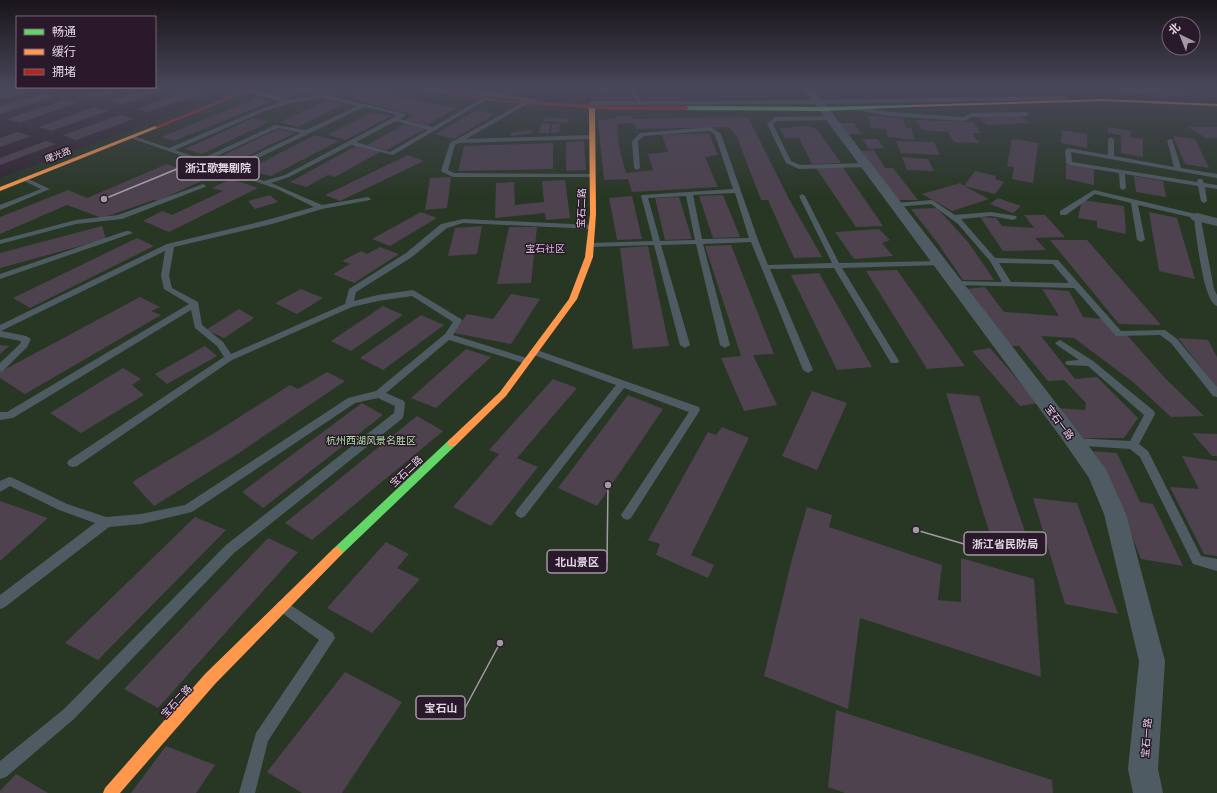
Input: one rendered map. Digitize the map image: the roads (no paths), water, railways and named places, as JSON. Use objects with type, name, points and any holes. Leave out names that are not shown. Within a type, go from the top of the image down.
[{"type":"main road","name":"曙光路","points":[[82,146],[141,124]]},
{"type":"main road","name":"曙光路","points":[[0,189],[164,124]]},
{"type":"main road","name":"宝石二路","points":[[110,793],[210,679],[324,564],[503,394],[573,299],[589,257],[591,245],[593,176],[592,124]]},
{"type":"street","name":"宝石一路","points":[[836,124],[1098,475],[1115,514],[1152,661],[1144,769],[1148,793]]},
{"type":"street","points":[[1197,217],[1217,222]]},
{"type":"lane","points":[[170,150],[230,124]]},
{"type":"lane","points":[[228,170],[323,124]]},
{"type":"lane","points":[[264,183],[287,176],[386,124]]},
{"type":"lane","points":[[414,124],[433,129]]},
{"type":"lane","points":[[351,143],[391,154],[442,124]]},
{"type":"lane","points":[[488,124],[452,144],[444,171],[453,175],[593,176]]},
{"type":"lane","points":[[770,124],[788,162],[798,167],[867,165]]},
{"type":"lane","points":[[201,161],[277,126],[306,132]]},
{"type":"lane","points":[[637,168],[634,141],[642,134],[711,130],[718,134],[754,240],[808,370]]},
{"type":"lane","points":[[131,137],[264,183],[321,207]]},
{"type":"lane","points":[[456,142],[592,137]]},
{"type":"lane","points":[[1111,140],[1111,158]]},
{"type":"lane","points":[[1170,140],[1178,169]]},
{"type":"lane","points":[[1217,176],[1068,150],[1069,163],[1217,187]]},
{"type":"lane","points":[[1137,162],[1137,174]]},
{"type":"lane","points":[[1122,171],[1123,188]]},
{"type":"lane","points":[[1198,173],[1204,201]]},
{"type":"lane","points":[[0,208],[47,189],[24,179]]},
{"type":"lane","points":[[0,242],[76,222],[119,217],[203,186]]},
{"type":"lane","points":[[685,345],[644,196],[738,191]]},
{"type":"lane","points":[[1063,213],[1094,192],[1197,217],[1210,289],[1217,303]]},
{"type":"lane","points":[[689,194],[699,242],[725,345]]},
{"type":"lane","points":[[802,196],[837,266],[894,361]]},
{"type":"lane","points":[[0,329],[170,246],[269,222],[321,207],[368,199]]},
{"type":"lane","points":[[1134,201],[1141,240]]},
{"type":"lane","points":[[896,205],[932,202],[954,217],[961,222],[993,260],[1008,284]]},
{"type":"lane","points":[[954,217],[992,214],[1013,218]]},
{"type":"lane","points":[[349,305],[352,291],[409,255],[444,226],[463,221],[592,227]]},
{"type":"lane","points":[[0,277],[129,233]]},
{"type":"lane","points":[[591,245],[754,240]]},
{"type":"lane","points":[[170,246],[165,276],[168,288],[195,304]]},
{"type":"lane","points":[[993,260],[1055,262],[1119,334],[1162,332],[1174,341],[1217,394]]},
{"type":"lane","points":[[765,268],[940,263]]},
{"type":"lane","points":[[955,283],[1076,286]]},
{"type":"lane","points":[[0,488],[9,481],[63,507],[106,522],[141,519],[188,509],[352,400],[379,394],[448,336],[458,321],[413,293],[378,298],[349,305],[229,358],[73,463]]},
{"type":"lane","points":[[195,304],[198,326],[220,344],[229,358]]},
{"type":"lane","points":[[0,416],[9,415],[195,304]]},
{"type":"lane","points":[[0,334],[26,339],[24,345],[0,369]]},
{"type":"lane","points":[[448,336],[527,361]]},
{"type":"lane","points":[[1060,342],[1090,363],[1150,414],[1133,445]]},
{"type":"lane","points":[[534,352],[695,410],[627,515]]},
{"type":"lane","points":[[1070,363],[1090,363]]},
{"type":"lane","points":[[521,513],[622,384]]},
{"type":"lane","points":[[0,771],[69,714],[230,549],[399,415],[400,404],[379,394]]},
{"type":"lane","points":[[1074,442],[1133,445],[1144,454],[1197,560],[1217,565]]},
{"type":"lane","points":[[0,603],[106,522]]},
{"type":"lane","points":[[247,793],[261,738],[328,638],[283,606]]},
{"type":"place","name":"浙江歌舞剧院","points":[[104,199]]},
{"type":"place","name":"北山景区","points":[[608,485]]},
{"type":"place","name":"浙江省民防局","points":[[916,530]]},
{"type":"place","name":"宝石山","points":[[500,643]]},
{"type":"district","name":"宝石社区","points":[[545,248]]},
{"type":"park label","name":"杭州西湖风景名胜区","points":[[371,440]]}]
